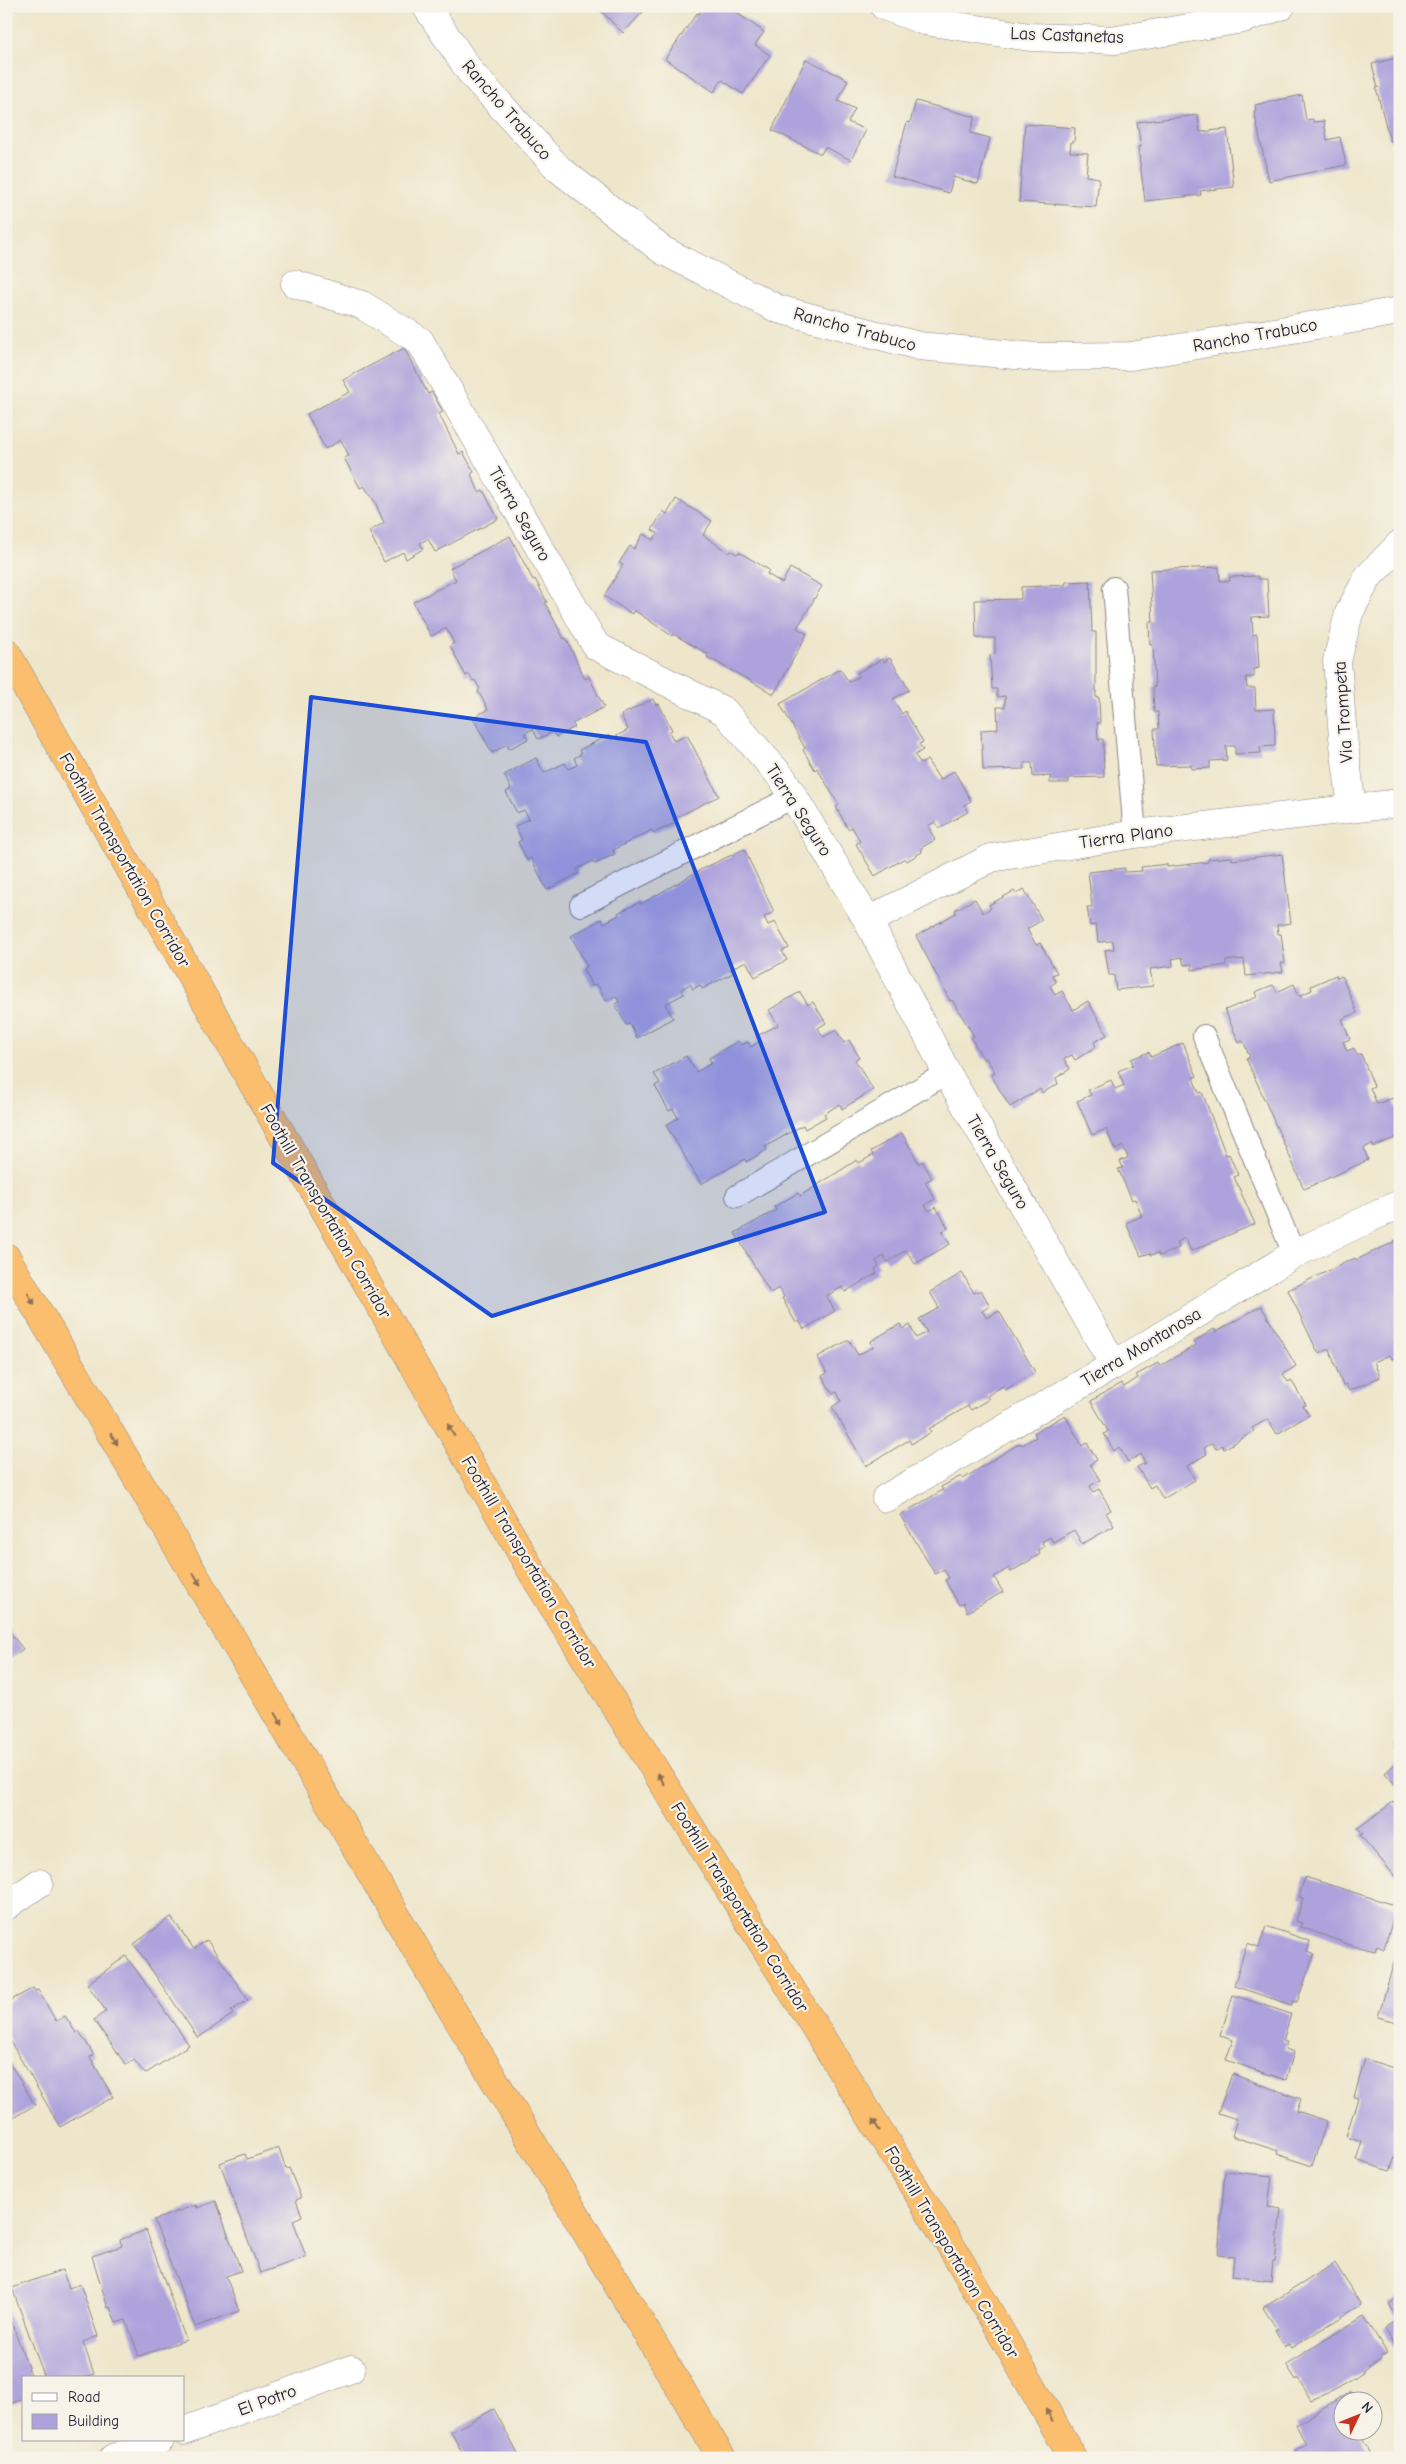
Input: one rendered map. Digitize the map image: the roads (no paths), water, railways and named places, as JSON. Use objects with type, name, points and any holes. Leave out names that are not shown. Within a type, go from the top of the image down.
[{"type":"highway","name":"Foothill Transportation Corridor","points":[[6,652],[535,1577],[954,2251],[1073,2458]]},
{"type":"highway","points":[[6,1257],[445,1998],[722,2458]]},
{"type":"street","name":"Rancho Trabuco","points":[[426,6],[471,73],[559,169],[662,250],[778,308],[919,346],[1036,357],[1131,356],[1400,311]]},
{"type":"street","name":"Las Castanetas","points":[[884,6],[925,21],[1030,37],[1116,40],[1243,19],[1281,6]]},
{"type":"street","name":"Tierra Seguro","points":[[295,284],[362,305],[420,341],[596,646],[724,711],[783,779],[868,921],[948,1073],[1114,1365]]},
{"type":"street","name":"Via Trompeta","points":[[1352,808],[1343,737],[1337,661],[1349,613],[1368,577],[1400,544]]},
{"type":"street","name":"Tierra Plano","points":[[868,921],[992,858],[1134,834],[1400,803]]},
{"type":"street","name":"Tierra Montanosa","points":[[886,1498],[1114,1365],[1294,1254],[1400,1204]]},
{"type":"street","points":[[6,1906],[39,1883]]},
{"type":"street","name":"El Potro","points":[[185,2431],[350,2369]]},
{"type":"street","points":[[113,2458],[155,2442]]},
{"type":"lane","points":[[1114,588],[1134,834]]},
{"type":"lane","points":[[581,905],[793,797]]},
{"type":"lane","points":[[1204,1036],[1294,1254]]},
{"type":"lane","points":[[737,1196],[948,1073]]}]
